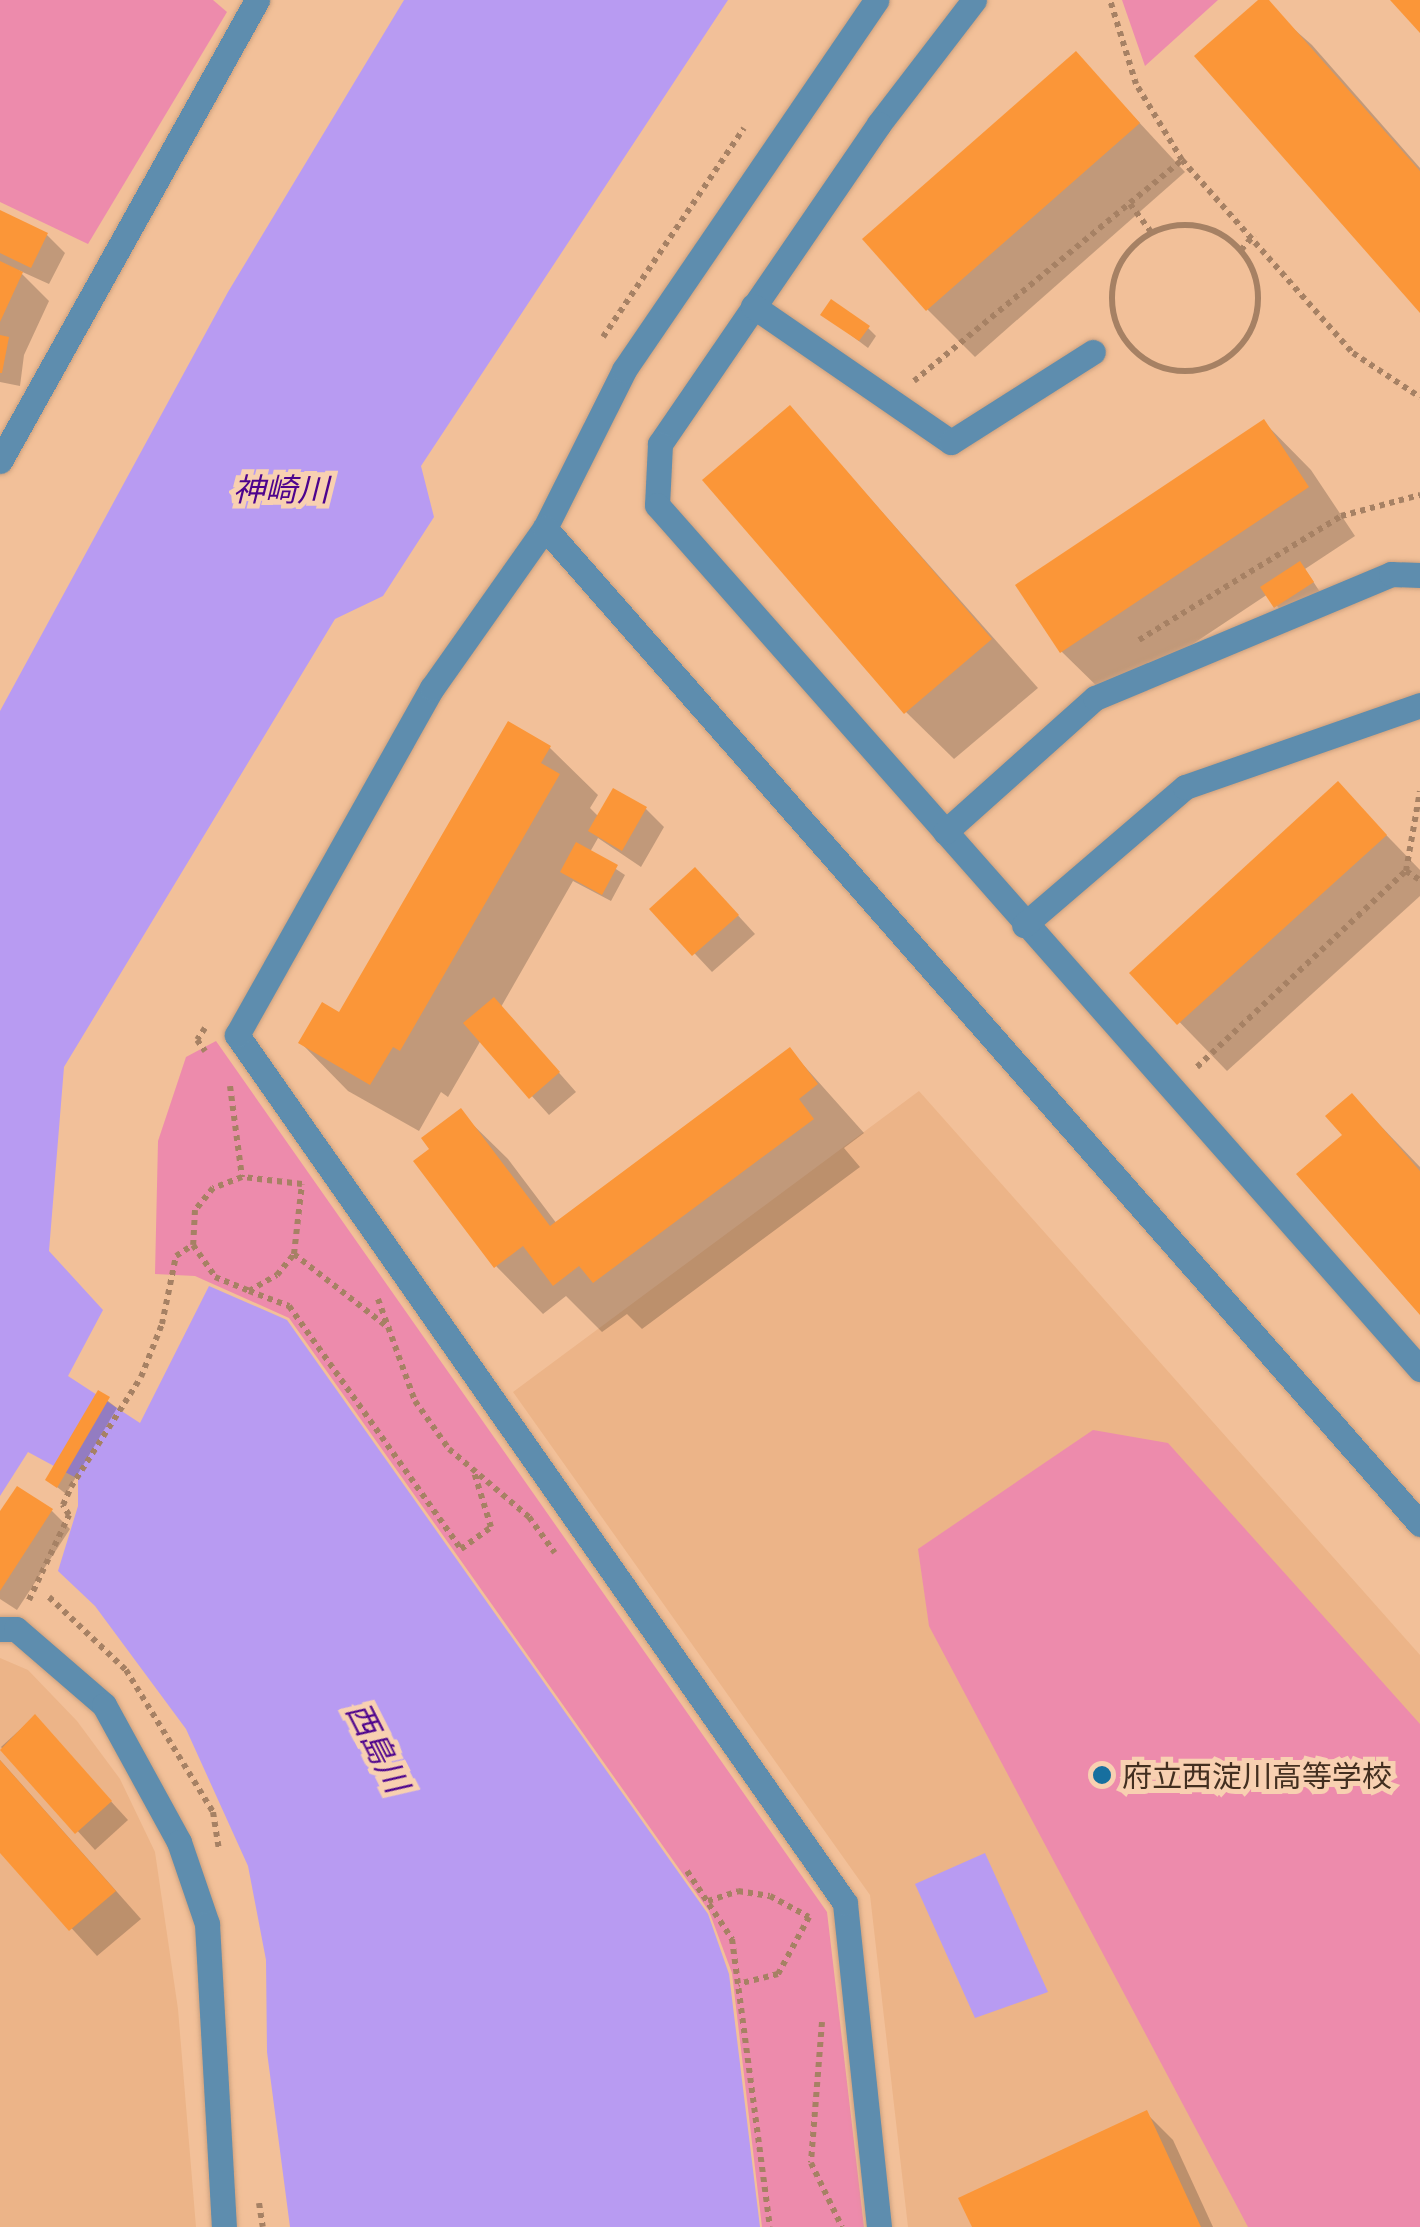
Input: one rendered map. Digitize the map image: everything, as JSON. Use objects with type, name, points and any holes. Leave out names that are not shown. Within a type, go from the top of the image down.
[{"type":"street","points":[[0,460],[256,0]]},
{"type":"street","points":[[876,0],[624,370],[545,528],[432,688],[237,1035],[845,1903],[879,2227]]},
{"type":"street","points":[[974,0],[753,306],[660,444],[657,505],[1170,1091],[1420,1369]]},
{"type":"street","points":[[753,306],[951,442],[1094,352]]},
{"type":"street","points":[[545,528],[1420,1524]]},
{"type":"street","points":[[945,832],[1094,698],[1391,574],[1420,575]]},
{"type":"street","points":[[1024,925],[1184,786],[1420,705]]},
{"type":"street","points":[[8,1629],[104,1705],[179,1842],[207,1924],[224,2227]]},
{"type":"path","points":[[1110,0],[1136,84],[1182,160],[1254,234],[1353,354],[1420,397]]},
{"type":"path","points":[[890,401],[1182,160]]},
{"type":"path","points":[[1130,204],[1152,233]]},
{"type":"path","points":[[1181,224],[1204,227],[1240,250],[1257,290],[1249,333],[1204,368],[1164,368],[1131,348],[1112,312],[1116,271],[1126,253],[1152,233],[1181,224]]},
{"type":"path","points":[[1240,250],[1254,234]]},
{"type":"path","points":[[1170,1091],[1406,871],[1420,791]]},
{"type":"path","points":[[1406,871],[1420,880]]},
{"type":"path","points":[[197,1040],[208,1056]]},
{"type":"path","points":[[219,1070],[240,1100]]},
{"type":"path","points":[[230,1086],[242,1177]]},
{"type":"path","points":[[291,1170],[312,1198]]},
{"type":"path","points":[[302,1184],[242,1177],[213,1188],[195,1210],[193,1245],[215,1277],[290,1306],[461,1549],[491,1527],[474,1471]]},
{"type":"path","points":[[249,1291],[277,1275],[294,1254],[302,1184]]},
{"type":"path","points":[[8,1629],[69,1514],[63,1505],[71,1487],[123,1404],[162,1324],[176,1256],[193,1245]]},
{"type":"path","points":[[294,1254],[395,1332]]},
{"type":"path","points":[[369,1282],[395,1332],[415,1400],[474,1471],[528,1517],[563,1565]]},
{"type":"path","points":[[687,1870],[732,1939],[770,2227]]},
{"type":"path","points":[[708,1902],[738,1891],[770,1896],[809,1917]]},
{"type":"path","points":[[805,1898],[812,1933]]},
{"type":"path","points":[[738,1984],[778,1974],[809,1917]]},
{"type":"path","points":[[823,2015],[811,2163],[842,2227]]},
{"type":"shaded area","points":[[0,0],[213,0],[227,12],[88,244],[0,202]]},
{"type":"shaded area","points":[[1122,0],[1218,0],[1145,66]]},
{"type":"shaded area","points":[[216,1041],[827,1912],[864,2227],[762,2227],[732,1973],[709,1911],[289,1318],[195,1276],[155,1274],[158,1141],[186,1057]]},
{"type":"shaded area","name":"府立西淀川高等学校","points":[[919,1091],[1420,1655],[1420,2227],[908,2227],[870,1895],[513,1392]]},
{"type":"shaded area","points":[[1093,1430],[1168,1443],[1420,1724],[1420,2227],[1248,2227],[929,1626],[918,1549]]},
{"type":"shaded area","points":[[0,1658],[28,1670],[77,1721],[120,1779],[155,1852],[178,2009],[196,2227],[0,2227]]},
{"type":"water","points":[[404,0],[728,0],[421,466],[434,517],[383,596],[335,619],[64,1067],[49,1251],[103,1310],[68,1376],[140,1423],[209,1286],[287,1320],[708,1914],[729,1974],[760,2227],[290,2227],[267,2052],[266,1960],[248,1866],[186,1729],[95,1606],[58,1571],[78,1506],[78,1479],[28,1452],[0,1496],[0,711],[228,292]]},
{"type":"water","points":[[985,1853],[1048,1992],[975,2018],[915,1884]]},
{"type":"building","points":[[1258,0],[1269,0],[1420,171],[1420,313],[1194,56]]},
{"type":"building","points":[[1390,0],[1420,0],[1420,33]]},
{"type":"building","points":[[1076,51],[1140,123],[926,311],[862,239]]},
{"type":"building","points":[[0,210],[48,233],[31,268],[0,253]]},
{"type":"building","points":[[0,261],[23,272],[0,322]]},
{"type":"building","points":[[831,299],[870,326],[859,341],[820,315]]},
{"type":"building","points":[[0,335],[9,337],[2,373],[0,373]]},
{"type":"building","points":[[790,405],[992,639],[904,714],[702,480]]},
{"type":"building","points":[[1264,419],[1309,487],[1060,653],[1015,585]]},
{"type":"building","points":[[1300,561],[1314,582],[1274,608],[1260,587]]},
{"type":"building","points":[[508,721],[551,746],[541,763],[560,774],[400,1051],[393,1047],[370,1085],[298,1043],[322,1002],[339,1012]]},
{"type":"building","points":[[1338,781],[1387,835],[1177,1025],[1129,973]]},
{"type":"building","points":[[613,788],[647,807],[622,851],[588,831]]},
{"type":"building","points":[[576,842],[618,865],[602,895],[560,872]]},
{"type":"building","points":[[695,867],[739,915],[692,956],[649,909]]},
{"type":"building","points":[[494,997],[560,1072],[529,1099],[463,1023]]},
{"type":"building","points":[[790,1047],[818,1084],[799,1099],[814,1119],[593,1283],[579,1266],[553,1286],[523,1246],[494,1268],[413,1161],[429,1149],[421,1138],[461,1108],[550,1226]]},
{"type":"building","points":[[1352,1093],[1420,1171],[1420,1315],[1296,1174],[1342,1135],[1325,1116]]},
{"type":"building","points":[[98,1390],[110,1397],[57,1488],[45,1480]]},
{"type":"building","points":[[17,1486],[53,1509],[0,1591],[0,1511]]},
{"type":"building","points":[[35,1714],[112,1801],[75,1834],[0,1750]]},
{"type":"building","points":[[0,1760],[116,1891],[69,1931],[0,1853]]},
{"type":"building","points":[[1147,2110],[1201,2227],[972,2227],[958,2198]]},
{"type":"place","name":"府立西淀川高等学校","points":[[1102,1775]]},
{"type":"water label","name":"神崎川","points":[[281,489]]},
{"type":"water label","name":"西島川","points":[[378,1747]]}]
